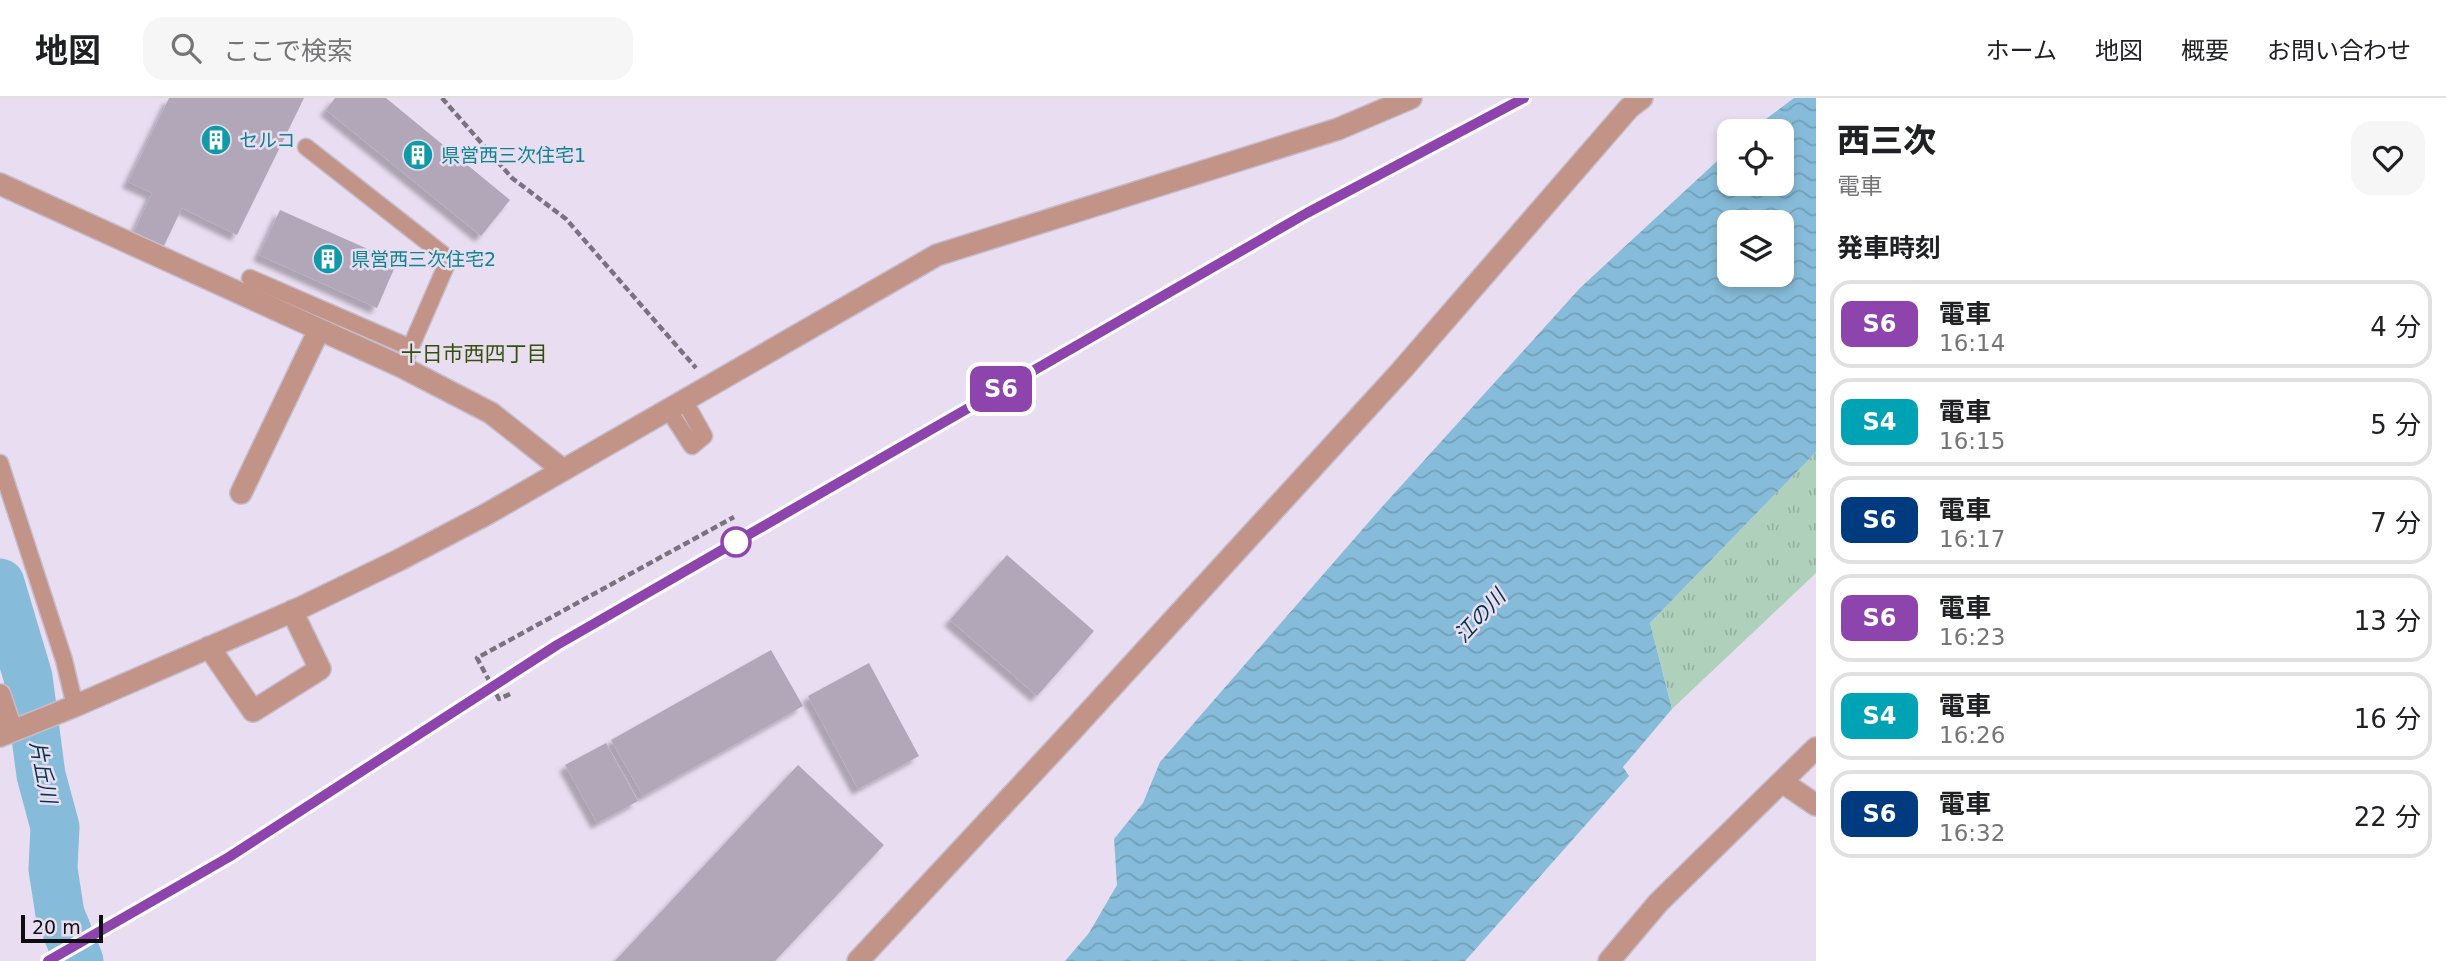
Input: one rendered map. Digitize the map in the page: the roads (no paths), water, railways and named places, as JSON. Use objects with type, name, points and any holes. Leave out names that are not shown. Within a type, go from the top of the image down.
[{"type":"street","points":[[0,695],[6,733],[75,706],[292,611],[436,541],[937,255],[1338,129],[1411,98]]},
{"type":"street","points":[[858,961],[1382,391],[1629,108],[1642,98]]},
{"type":"street","points":[[0,184],[402,367],[491,413],[564,470]]},
{"type":"street","points":[[241,493],[319,330]]},
{"type":"street","points":[[209,647],[253,711],[320,669],[292,611]]},
{"type":"street","points":[[1609,961],[1658,903],[1816,748]]},
{"type":"street","points":[[1782,782],[1816,806]]},
{"type":"lane","points":[[306,148],[449,259],[402,367]]},
{"type":"lane","points":[[250,278],[409,347]]},
{"type":"lane","points":[[0,464],[64,660],[75,706]]},
{"type":"water","name":"江の川","points":[[1794,98],[1816,98],[1816,452],[1650,623],[1672,709],[1623,767],[1629,776],[1465,961],[1065,961],[1089,933],[1117,885],[1114,839],[1143,803],[1160,762],[1381,508],[1580,288],[1717,161],[1717,196],[1794,196],[1794,119],[1766,119]]},
{"type":"waterway","name":"片丘川","points":[[0,583],[28,677],[41,775],[55,827],[53,869],[60,914],[79,961]]},
{"type":"railway","points":[[48,961],[228,857],[557,645],[1307,213],[1524,98]]},
{"type":"train","name":"S6","points":[[48,961],[229,857],[557,645],[1307,213],[1524,98]]},
{"type":"place","name":"セルコ","points":[[216,140]]},
{"type":"place","name":"県営西三次住宅1","points":[[418,155]]},
{"type":"place","name":"県営西三次住宅2","points":[[328,259]]},
{"type":"district","name":"十日市西四丁目","points":[[474,354]]}]
